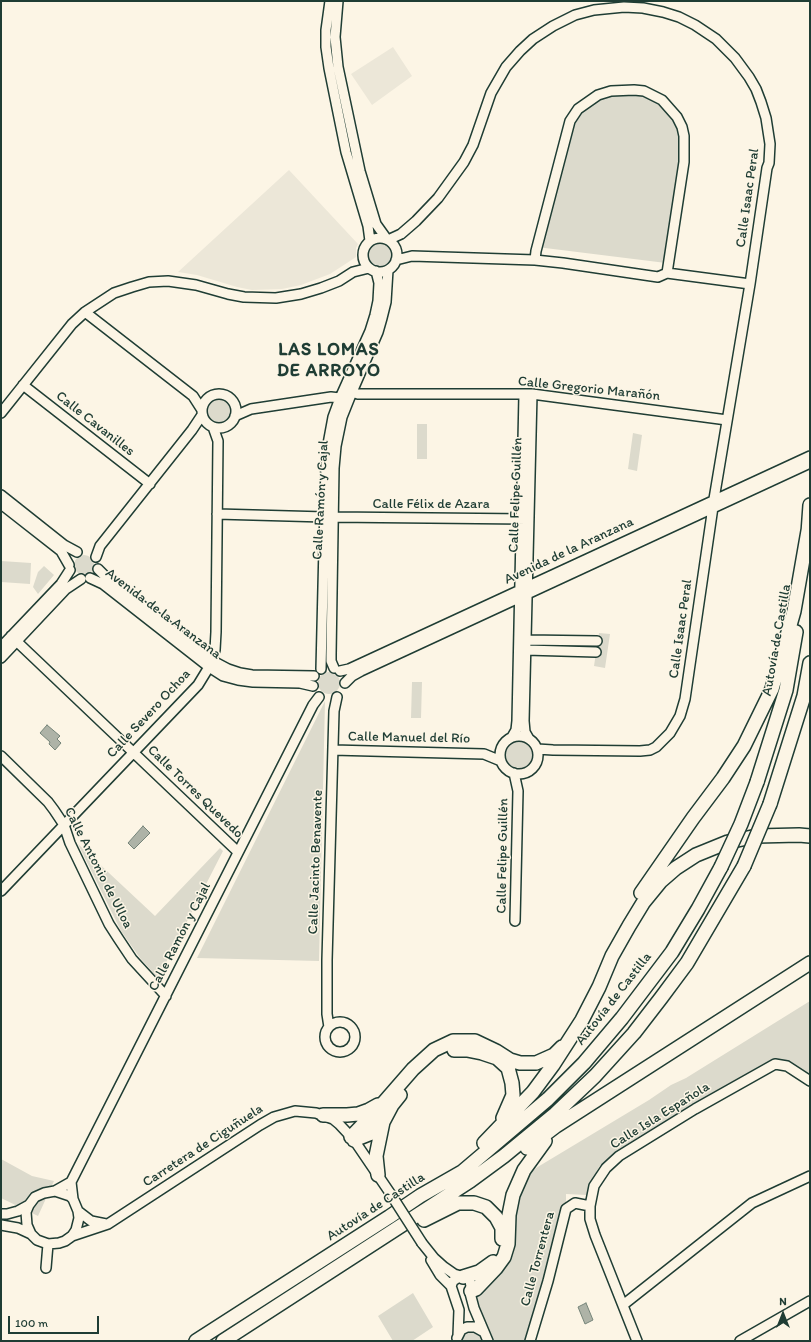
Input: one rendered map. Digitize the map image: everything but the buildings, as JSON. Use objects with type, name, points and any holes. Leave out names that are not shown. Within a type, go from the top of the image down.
[{"type":"highway","name":"Autovía de Castilla","points":[[196,1341],[420,1196],[462,1172],[548,1099],[584,1062],[622,1018],[672,952],[721,867],[741,824],[757,782],[786,690],[801,606],[810,505]]},
{"type":"highway","points":[[420,1196],[482,1146],[533,1092],[554,1065],[574,1034],[599,987],[623,928],[644,888],[736,759],[772,689],[794,611],[809,525]]},
{"type":"highway","points":[[223,1341],[453,1192],[499,1160],[555,1114],[595,1076],[634,1033],[687,963],[744,866],[770,804],[804,696],[810,663]]},
{"type":"highway","points":[[612,956],[640,908],[655,887],[668,874],[686,861],[717,845],[738,839],[766,835],[810,836]]},
{"type":"highway","points":[[302,1290],[344,1268],[410,1228],[493,1173],[556,1126],[810,963]]},
{"type":"highway","points":[[352,1138],[413,1069],[434,1050],[453,1041],[475,1041],[496,1050],[510,1060],[520,1063],[536,1063],[554,1055],[574,1034]]},
{"type":"highway","points":[[378,1175],[376,1156],[383,1122],[392,1105],[405,1088],[435,1057],[454,1050],[467,1050],[497,1058],[508,1068],[512,1083],[513,1096],[497,1131]]},
{"type":"highway","points":[[323,1115],[358,1114],[384,1102]]},
{"type":"highway","points":[[463,1293],[476,1289],[496,1268],[504,1257],[508,1244],[509,1216],[513,1195],[526,1166],[544,1141],[584,1108]]},
{"type":"highway","points":[[352,1138],[369,1134],[383,1122]]},
{"type":"highway","points":[[410,1228],[458,1203],[480,1204],[491,1211],[502,1228],[503,1234],[500,1251],[492,1263],[486,1268],[479,1272],[462,1277]]},
{"type":"street","points":[[330,1],[327,16],[326,47],[346,152],[368,226],[370,241]]},
{"type":"street","points":[[338,1],[335,37],[338,67],[360,171],[376,224],[396,252],[412,256],[535,260],[658,277],[667,273],[750,284]]},
{"type":"street","name":"Calle Isaac Peral","points":[[387,239],[402,234],[416,221],[438,198],[464,162],[475,139],[491,93],[506,67],[533,39],[553,26],[576,15],[604,8],[624,7],[644,8],[679,17],[695,25],[716,39],[735,58],[749,77],[761,102],[768,128],[770,144],[769,163],[766,168],[750,284],[727,420],[685,699],[680,716],[670,733],[650,750],[553,750]]},
{"type":"street","points":[[535,260],[536,251],[570,121],[578,109],[598,95],[611,91],[634,90],[644,91],[662,100],[677,117],[682,127],[684,136],[684,162],[667,273]]},
{"type":"street","name":"Calle Isaac Peral","points":[[396,252],[402,234]]},
{"type":"street","points":[[369,266],[364,250],[370,241],[375,238],[387,239]]},
{"type":"street","points":[[1,413],[72,324],[85,312],[114,293],[149,282],[168,281],[196,285],[244,297],[276,298],[301,294],[321,288],[338,281],[353,272],[369,266],[383,271],[388,270],[393,265],[396,252]]},
{"type":"street","name":"Calle Ramón y Cajal","points":[[337,669],[331,661],[329,517],[326,464],[333,417],[375,315],[378,301],[379,283],[369,266]]},
{"type":"street","name":"Calle Ramón y Cajal","points":[[318,672],[329,517],[336,446],[342,417],[378,332],[386,302],[388,270]]},
{"type":"street","points":[[85,312],[192,396],[206,419],[221,428],[226,427],[235,416],[234,403]]},
{"type":"street","name":"Calle Cavanilles","points":[[23,385],[150,484]]},
{"type":"street","name":"Calle Gregorio Marañón","points":[[352,392],[368,394],[528,394],[727,420]]},
{"type":"street","name":"Calle Felipe Guillén","points":[[512,737],[516,730],[517,721],[524,591],[528,394]]},
{"type":"street","points":[[206,419],[203,405],[212,395],[227,396],[234,403],[251,409]]},
{"type":"street","points":[[192,396],[208,398]]},
{"type":"street","points":[[235,416],[251,409],[331,397],[340,398]]},
{"type":"street","points":[[1,658],[14,639],[61,584],[70,567],[73,555],[87,553],[100,546],[192,430],[206,419]]},
{"type":"street","name":"Calle Severo Ochoa","points":[[206,419],[218,441]]},
{"type":"street","name":"Calle Severo Ochoa","points":[[2,887],[64,825],[198,685],[210,664],[214,650],[216,632],[218,441],[226,427]]},
{"type":"street","name":"Avenida de la Aranzana","points":[[776,475],[810,456]]},
{"type":"street","name":"Avenida de la Aranzana","points":[[337,669],[349,669],[524,591],[776,475],[810,463]]},
{"type":"street","points":[[1,495],[64,545],[87,553],[99,563],[95,575],[66,589],[14,639],[1,647]]},
{"type":"street","points":[[1,504],[61,551],[77,578],[86,579]]},
{"type":"street","name":"Calle Félix de Azara","points":[[217,514],[525,519]]},
{"type":"street","name":"Avenida de la Aranzana","points":[[98,569],[223,676],[253,682],[300,683],[316,692]]},
{"type":"street","name":"Avenida de la Aranzana","points":[[86,579],[103,584],[210,664],[252,675],[318,672]]},
{"type":"street","name":"Calle Felipe Guillén","points":[[524,591],[526,640],[524,721],[525,732],[529,739]]},
{"type":"street","name":"Avenida de la Aranzana","points":[[345,683],[361,670],[524,591]]},
{"type":"street","name":"Calle Torres Quevedo","points":[[14,639],[238,852]]},
{"type":"street","points":[[526,640],[597,641]]},
{"type":"street","points":[[526,650],[596,652]]},
{"type":"street","points":[[328,667],[337,669],[343,674],[345,683],[343,691],[333,699],[316,692],[312,681],[318,672],[328,667]]},
{"type":"street","name":"Calle Ramón y Cajal","points":[[71,1182],[313,705],[316,692]]},
{"type":"street","name":"Calle Jacinto Benavente","points":[[332,1025],[327,1014],[327,960],[334,711],[333,699]]},
{"type":"street","points":[[518,736],[529,739],[534,743],[537,749],[537,759],[534,766],[525,772],[514,773],[508,770],[501,761],[500,751],[502,746],[512,737],[518,736]]},
{"type":"street","name":"Calle Manuel del Río","points":[[484,754],[502,746]]},
{"type":"street","points":[[537,749],[553,750]]},
{"type":"street","name":"Calle Manuel del Río","points":[[333,750],[484,754],[501,761]]},
{"type":"street","points":[[537,759],[553,750]]},
{"type":"street","name":"Calle Antonio de Ulloa","points":[[1,756],[48,802],[64,825],[70,843],[109,924],[132,959],[166,996]]},
{"type":"street","name":"Calle Felipe Guillén","points":[[518,791],[525,772]]},
{"type":"street","name":"Calle Felipe Guillén","points":[[514,773],[518,791],[515,921]]},
{"type":"street","name":"Calle Isla Española","points":[[637,1341],[590,1219],[590,1206],[594,1186],[606,1168],[619,1156],[695,1109],[775,1064],[787,1066],[810,1081]]},
{"type":"street","name":"Carretera de Ciguñuela","points":[[72,1236],[108,1224],[260,1124],[274,1117],[295,1111],[306,1111],[323,1115],[340,1124],[345,1129],[390,1193],[422,1243],[434,1266],[463,1293]]},
{"type":"street","points":[[623,1305],[752,1203],[810,1176]]},
{"type":"street","points":[[31,1234],[27,1225],[26,1212],[29,1205],[36,1197],[44,1193],[55,1191],[71,1182],[73,1200]]},
{"type":"street","points":[[1,1225],[18,1228],[31,1234],[37,1240],[48,1244],[65,1241],[72,1236],[78,1224],[78,1210],[70,1196],[55,1191]]},
{"type":"street","name":"Calle Torrentera","points":[[530,1341],[548,1281],[566,1209],[575,1203],[590,1206]]},
{"type":"street","points":[[1,1214],[18,1211],[29,1205]]},
{"type":"street","points":[[78,1210],[91,1221],[108,1224]]},
{"type":"street","name":"Carretera de Ciguñuela","points":[[422,1243],[439,1263],[449,1271],[462,1277]]},
{"type":"street","points":[[46,1268],[48,1244]]},
{"type":"street","points":[[457,1338],[459,1310],[463,1293],[470,1281],[462,1277],[453,1281],[463,1293],[474,1308],[486,1337]]},
{"type":"street","points":[[740,1341],[810,1301]]},
{"type":"street","points":[[457,1338],[460,1330],[467,1327],[475,1327],[486,1337]]},
{"type":"shaded area","points":[[393,47],[412,76],[372,105],[351,74]]},
{"type":"shaded area","points":[[638,92],[657,100],[670,112],[680,130],[681,141],[666,263],[537,247],[572,122],[579,113],[598,97]]},
{"type":"shaded area","points":[[289,170],[358,244],[356,248],[356,257],[330,274],[301,285],[282,289],[252,290],[197,275],[178,272]]},
{"type":"shaded area","points":[[380,242],[385,243],[391,249],[391,259],[385,265],[380,266],[375,265],[369,259],[368,254],[369,249],[375,243]]},
{"type":"shaded area","points":[[219,399],[228,402],[231,411],[228,420],[219,423],[210,420],[207,411],[210,402]]},
{"type":"shaded area","points":[[417,424],[427,424],[427,459],[417,459]]},
{"type":"shaded area","points":[[633,433],[642,435],[637,471],[628,469]]},
{"type":"shaded area","points":[[84,555],[91,558],[94,565],[91,572],[84,575],[77,572],[74,565],[77,558]]},
{"type":"shaded area","points":[[1,561],[31,563],[30,584],[1,582]]},
{"type":"shaded area","points":[[44,566],[54,575],[38,594],[33,587],[38,572]]},
{"type":"shaded area","points":[[599,633],[610,634],[605,668],[594,666]]},
{"type":"shaded area","points":[[329,672],[337,675],[340,683],[337,691],[329,694],[321,691],[318,683],[321,675]]},
{"type":"shaded area","points":[[412,682],[422,682],[421,718],[411,718]]},
{"type":"shaded area","points":[[325,701],[319,961],[197,958]]},
{"type":"shaded area","points":[[47,725],[60,736],[57,739],[61,743],[55,750],[49,744],[50,742],[40,733]]},
{"type":"shaded area","points":[[519,740],[529,744],[533,754],[529,764],[519,768],[509,764],[505,754],[509,744]]},
{"type":"shaded area","points":[[143,826],[150,833],[134,849],[128,843]]},
{"type":"shaded area","points":[[78,844],[155,916],[220,848],[223,851],[158,978],[140,958],[121,931]]},
{"type":"shaded area","points":[[810,1001],[810,1076],[786,1061],[773,1060],[763,1064],[609,1158],[599,1167],[590,1184],[587,1195],[566,1194],[566,1209],[530,1341],[488,1341],[471,1291],[493,1275],[526,1176],[536,1168],[649,1100],[671,1085],[686,1078]]},
{"type":"shaded area","points":[[1,1159],[32,1176],[54,1181],[38,1216],[1,1198]]},
{"type":"shaded area","points":[[413,1293],[433,1327],[412,1341],[393,1341],[378,1316]]},
{"type":"shaded area","points":[[586,1303],[593,1320],[585,1324],[578,1307]]},
{"type":"shaded area","points":[[473,1329],[482,1336],[484,1341],[460,1341],[462,1335],[468,1330]]},
{"type":"district","name":"LAS LOMAS DE ARROYO","points":[[329,360]]}]
